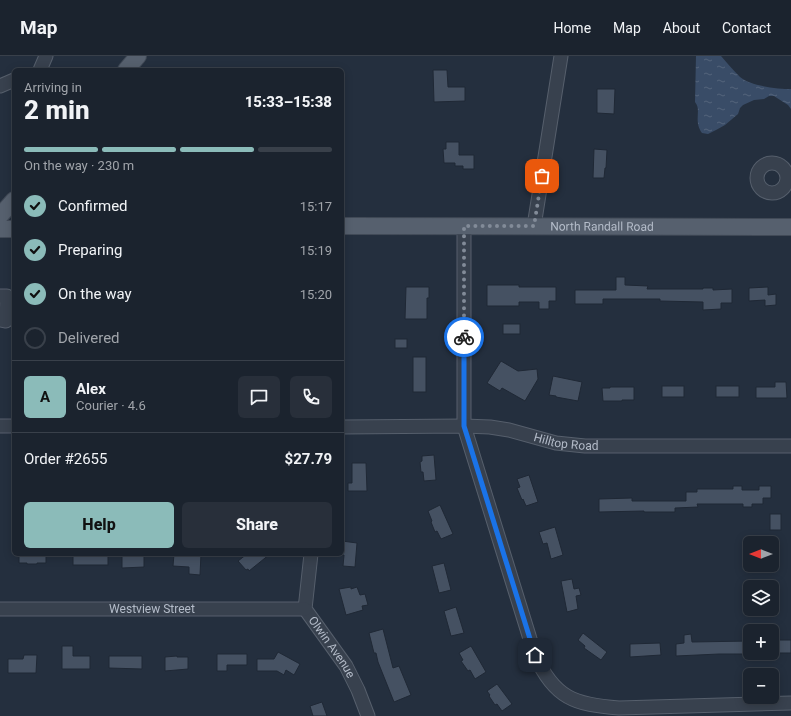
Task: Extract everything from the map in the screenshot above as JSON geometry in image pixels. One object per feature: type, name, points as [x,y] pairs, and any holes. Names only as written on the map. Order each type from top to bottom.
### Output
[{"type":"main road","points":[[128,68],[138,56]]},
{"type":"main road","points":[[0,216],[12,202]]},
{"type":"main road","name":"North Randall Road","points":[[344,226],[791,227]]},
{"type":"main road","points":[[0,229],[12,229]]},
{"type":"street","points":[[41,68],[46,56]]},
{"type":"street","points":[[534,226],[561,56]]},
{"type":"street","points":[[0,86],[12,81]]},
{"type":"street","points":[[774,194],[791,194]]},
{"type":"street","points":[[464,226],[464,426],[535,655],[540,668],[546,677],[558,690],[570,698],[591,705],[612,708],[791,704]]},
{"type":"street","points":[[0,296],[7,296],[6,321],[0,320]]},
{"type":"street","points":[[0,426],[12,426]]},
{"type":"street","name":"Hilltop Road","points":[[344,427],[464,426],[501,429],[556,443],[585,446],[791,446]]},
{"type":"street","name":"Olwin Avenue","points":[[311,556],[305,610],[346,666],[358,690],[368,716]]},
{"type":"street","name":"Westview Street","points":[[0,609],[305,610]]},
{"type":"water","points":[[696,56],[721,56],[740,77],[750,83],[791,89],[791,109],[788,105],[774,96],[754,100],[743,105],[738,114],[725,125],[708,134],[702,133],[699,129],[698,109],[695,102]]},
{"type":"building","points":[[433,70],[447,70],[448,87],[465,87],[465,101],[434,102]]},
{"type":"building","points":[[597,89],[615,89],[614,114],[597,113]]},
{"type":"building","points":[[446,142],[459,142],[459,155],[474,155],[474,169],[463,169],[463,166],[455,166],[455,163],[444,163],[443,149],[446,149]]},
{"type":"building","points":[[594,149],[607,150],[604,178],[593,178]]},
{"type":"building","points":[[616,277],[625,277],[625,285],[648,286],[647,289],[732,289],[732,303],[721,303],[721,309],[703,310],[703,302],[660,301],[660,299],[603,299],[603,304],[575,304],[575,290],[616,290]]},
{"type":"building","points":[[487,285],[556,287],[556,301],[549,301],[549,309],[539,309],[539,302],[519,302],[519,306],[487,306]]},
{"type":"building","points":[[406,287],[429,287],[429,298],[427,298],[427,319],[405,319]]},
{"type":"building","points":[[768,287],[768,295],[776,294],[776,305],[765,306],[765,300],[749,301],[749,288]]},
{"type":"building","points":[[503,324],[520,324],[520,334],[503,334]]},
{"type":"building","points":[[395,339],[407,339],[407,348],[395,348]]},
{"type":"building","points":[[413,357],[426,357],[426,392],[413,392]]},
{"type":"building","points":[[501,361],[518,371],[537,369],[538,379],[525,401],[502,388],[500,391],[487,383]]},
{"type":"building","points":[[553,376],[582,382],[578,401],[549,395]]},
{"type":"building","points":[[775,382],[786,382],[787,398],[756,398],[756,387],[775,387]]},
{"type":"building","points":[[662,386],[684,386],[684,397],[662,397]]},
{"type":"building","points":[[716,386],[739,386],[739,397],[716,397]]},
{"type":"building","points":[[634,387],[634,400],[603,401],[602,388]]},
{"type":"building","points":[[434,455],[436,480],[424,481],[420,462],[422,461],[422,456]]},
{"type":"building","points":[[352,463],[366,463],[367,491],[348,491],[348,483],[352,483]]},
{"type":"building","points":[[529,475],[538,502],[526,506],[517,488],[520,487],[517,479]]},
{"type":"building","points":[[733,486],[742,486],[742,490],[759,490],[759,486],[771,486],[771,498],[763,498],[763,504],[752,504],[752,507],[743,507],[743,504],[697,504],[698,507],[675,508],[675,512],[599,512],[599,499],[632,498],[632,501],[686,501],[686,492],[697,492],[697,489],[733,489]]},
{"type":"building","points":[[440,505],[453,534],[441,539],[437,531],[435,532],[428,511]]},
{"type":"building","points":[[770,514],[781,514],[781,530],[770,530]]},
{"type":"building","points":[[555,527],[563,555],[551,559],[547,543],[543,544],[539,532]]},
{"type":"building","points":[[344,541],[357,543],[355,567],[343,566]]},
{"type":"building","points":[[19,556],[46,556],[46,563],[19,563]]},
{"type":"building","points":[[73,556],[108,556],[108,565],[73,565]]},
{"type":"building","points":[[122,556],[144,556],[144,567],[122,568]]},
{"type":"building","points":[[174,556],[201,556],[200,575],[189,574],[189,567],[173,566]]},
{"type":"building","points":[[244,556],[268,556],[249,571],[248,569],[246,570],[238,561]]},
{"type":"building","points":[[444,563],[451,590],[439,593],[432,566]]},
{"type":"building","points":[[572,579],[574,589],[579,588],[581,595],[576,596],[578,609],[567,612],[561,581]]},
{"type":"building","points":[[351,587],[351,589],[357,587],[360,595],[365,594],[368,605],[362,606],[363,610],[346,615],[339,589]]},
{"type":"building","points":[[456,607],[464,633],[451,636],[444,611]]},
{"type":"building","points":[[383,629],[393,668],[399,666],[411,695],[394,702],[378,662],[376,653],[374,653],[369,633]]},
{"type":"building","points":[[583,633],[607,652],[601,660],[584,648],[585,646],[578,640]]},
{"type":"building","points":[[691,634],[692,642],[743,641],[743,654],[676,656],[676,644],[684,643],[684,635]]},
{"type":"building","points":[[779,640],[791,640],[791,653],[779,653]]},
{"type":"building","points":[[660,643],[661,655],[630,657],[630,644]]},
{"type":"building","points":[[62,646],[73,646],[73,656],[90,656],[90,669],[62,669]]},
{"type":"building","points":[[471,646],[486,672],[475,679],[470,670],[468,671],[461,661],[463,660],[459,653]]},
{"type":"building","points":[[278,652],[300,664],[294,675],[286,670],[284,675],[277,671],[257,671],[257,659],[274,659]]},
{"type":"building","points":[[217,654],[247,654],[247,665],[227,665],[227,671],[217,671]]},
{"type":"building","points":[[24,655],[37,655],[36,673],[8,673],[8,659],[23,659]]},
{"type":"building","points":[[109,656],[142,656],[142,669],[109,668]]},
{"type":"building","points":[[165,657],[188,657],[188,669],[165,671]]},
{"type":"building","points":[[497,684],[512,704],[502,711],[497,704],[495,705],[487,691]]},
{"type":"building","points":[[322,702],[327,716],[313,716],[310,706]]},
{"type":"way so far","points":[[464,337],[464,226],[534,226],[542,176]]},
{"type":"route","points":[[464,337],[464,426],[535,655]]}]
